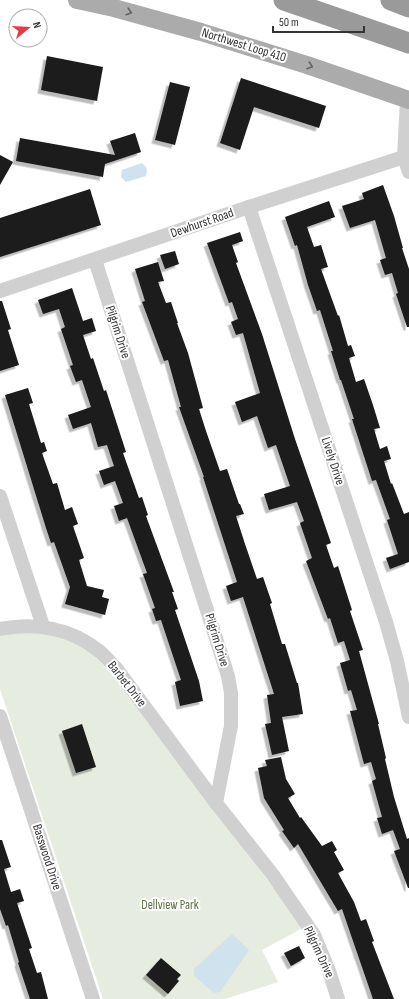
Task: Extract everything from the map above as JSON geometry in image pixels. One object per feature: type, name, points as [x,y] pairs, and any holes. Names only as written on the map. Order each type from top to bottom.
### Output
[{"type":"highway","points":[[284,0],[409,43]]},
{"type":"highway","points":[[391,0],[409,7]]},
{"type":"main road","name":"Northwest Loop 410","points":[[77,0],[114,8],[194,30],[307,65],[408,100]]},
{"type":"street","points":[[408,100],[404,157],[409,172]]},
{"type":"street","name":"Dewhurst Road","points":[[0,291],[249,207],[404,157]]},
{"type":"street","name":"Lively Drive","points":[[249,207],[386,622],[397,661],[409,717]]},
{"type":"street","name":"Pilgrim Drive","points":[[95,260],[228,676],[231,693],[231,726],[216,803],[273,875],[314,935],[329,971],[338,999]]},
{"type":"street","points":[[0,496],[43,626]]},
{"type":"street","name":"Barbet Drive","points":[[0,629],[24,625],[54,628],[77,638],[98,650],[116,668],[216,803]]},
{"type":"street","name":"Basswood Drive","points":[[0,716],[93,999]]},
{"type":"green space","name":"Dellview Park","points":[[25,631],[50,634],[65,638],[78,644],[101,663],[111,674],[282,899],[301,929],[262,950],[278,982],[225,999],[103,999],[0,689],[0,636]]},
{"type":"water","points":[[142,163],[147,170],[146,176],[126,182],[121,177],[122,170]]},
{"type":"water","points":[[232,934],[249,950],[220,992],[214,993],[194,976],[194,969]]},
{"type":"building","points":[[47,56],[103,67],[97,101],[41,90]]},
{"type":"building","points":[[241,78],[326,106],[319,128],[254,107],[240,150],[220,143]]},
{"type":"building","points":[[170,82],[190,87],[175,145],[155,140]]},
{"type":"building","points":[[135,133],[141,152],[105,164],[103,177],[16,161],[20,138],[115,155],[110,141]]},
{"type":"building","points":[[0,155],[13,162],[0,185]]},
{"type":"building","points":[[383,185],[394,216],[409,269],[409,327],[407,327],[396,294],[398,293],[392,273],[385,275],[380,260],[386,258],[375,220],[350,228],[342,206],[364,199],[362,193]]},
{"type":"building","points":[[90,189],[101,225],[0,257],[0,218]]},
{"type":"building","points":[[329,201],[335,217],[307,227],[314,247],[321,245],[328,267],[321,269],[338,316],[339,315],[348,346],[351,345],[355,356],[349,358],[356,382],[364,379],[373,405],[380,428],[374,429],[380,449],[387,446],[391,459],[384,461],[391,484],[392,483],[404,514],[409,512],[409,562],[390,569],[386,558],[398,554],[387,520],[390,519],[376,480],[372,481],[352,419],[354,419],[331,351],[333,351],[320,310],[317,311],[297,245],[295,246],[285,217]]},
{"type":"building","points":[[240,232],[243,241],[232,245],[238,262],[236,263],[262,334],[295,439],[331,543],[326,545],[334,568],[338,566],[352,610],[350,611],[363,650],[359,651],[379,724],[394,797],[407,839],[409,838],[409,888],[394,851],[400,849],[393,830],[382,834],[377,818],[382,817],[372,781],[376,779],[371,762],[364,764],[350,711],[357,710],[351,690],[348,691],[340,663],[350,660],[344,641],[338,643],[330,618],[328,619],[306,561],[312,558],[300,523],[304,521],[297,502],[269,510],[264,494],[290,486],[276,445],[268,448],[257,416],[242,422],[235,402],[260,393],[243,333],[236,335],[231,322],[238,319],[232,302],[229,303],[207,243]]},
{"type":"building","points":[[175,251],[179,264],[165,269],[160,255]]},
{"type":"building","points":[[158,262],[164,281],[158,282],[166,303],[171,302],[188,353],[203,408],[199,409],[206,431],[220,471],[227,469],[244,514],[236,516],[257,579],[263,577],[272,603],[270,604],[282,644],[285,644],[298,683],[303,714],[282,717],[289,751],[272,755],[265,724],[271,723],[267,695],[274,694],[243,597],[231,601],[226,586],[237,582],[204,477],[179,407],[181,407],[168,360],[164,361],[142,302],[145,301],[135,269]]},
{"type":"building","points":[[72,288],[83,321],[92,318],[96,331],[83,335],[91,359],[93,358],[104,391],[106,390],[126,452],[123,453],[139,498],[142,497],[148,515],[146,516],[174,592],[172,592],[178,609],[175,610],[199,681],[203,701],[180,706],[175,682],[181,680],[161,620],[156,621],[152,609],[155,608],[143,574],[147,573],[127,518],[119,521],[114,506],[123,503],[115,481],[104,485],[99,471],[114,466],[107,445],[98,447],[91,423],[73,429],[68,415],[91,407],[82,380],[76,382],[70,366],[73,365],[61,329],[65,327],[59,309],[43,314],[38,300]]},
{"type":"building","points":[[0,301],[2,301],[11,329],[8,330],[19,365],[0,371]]},
{"type":"building","points":[[28,388],[33,403],[29,404],[41,443],[44,442],[47,451],[42,453],[53,484],[57,483],[65,510],[72,507],[78,524],[73,526],[84,558],[79,560],[87,586],[104,590],[102,597],[109,599],[105,615],[65,604],[70,587],[54,542],[51,543],[5,395]]},
{"type":"building","points":[[82,724],[96,767],[76,773],[62,731]]},
{"type":"building","points":[[281,757],[286,779],[295,794],[288,798],[300,818],[301,817],[322,846],[332,841],[337,850],[334,852],[344,870],[338,873],[354,902],[361,921],[366,919],[374,941],[372,942],[394,999],[373,999],[342,909],[338,911],[298,844],[294,848],[282,831],[284,830],[264,798],[258,768],[267,766],[265,760]]},
{"type":"building","points":[[0,840],[2,840],[11,867],[4,869],[11,892],[20,889],[24,901],[17,903],[32,948],[29,949],[37,973],[41,972],[48,999],[30,999],[18,963],[19,962],[8,925],[6,926],[0,909]]},
{"type":"building","points":[[299,946],[305,958],[291,966],[284,953]]},
{"type":"building","points":[[161,958],[181,975],[177,979],[179,981],[168,994],[146,975]]}]
